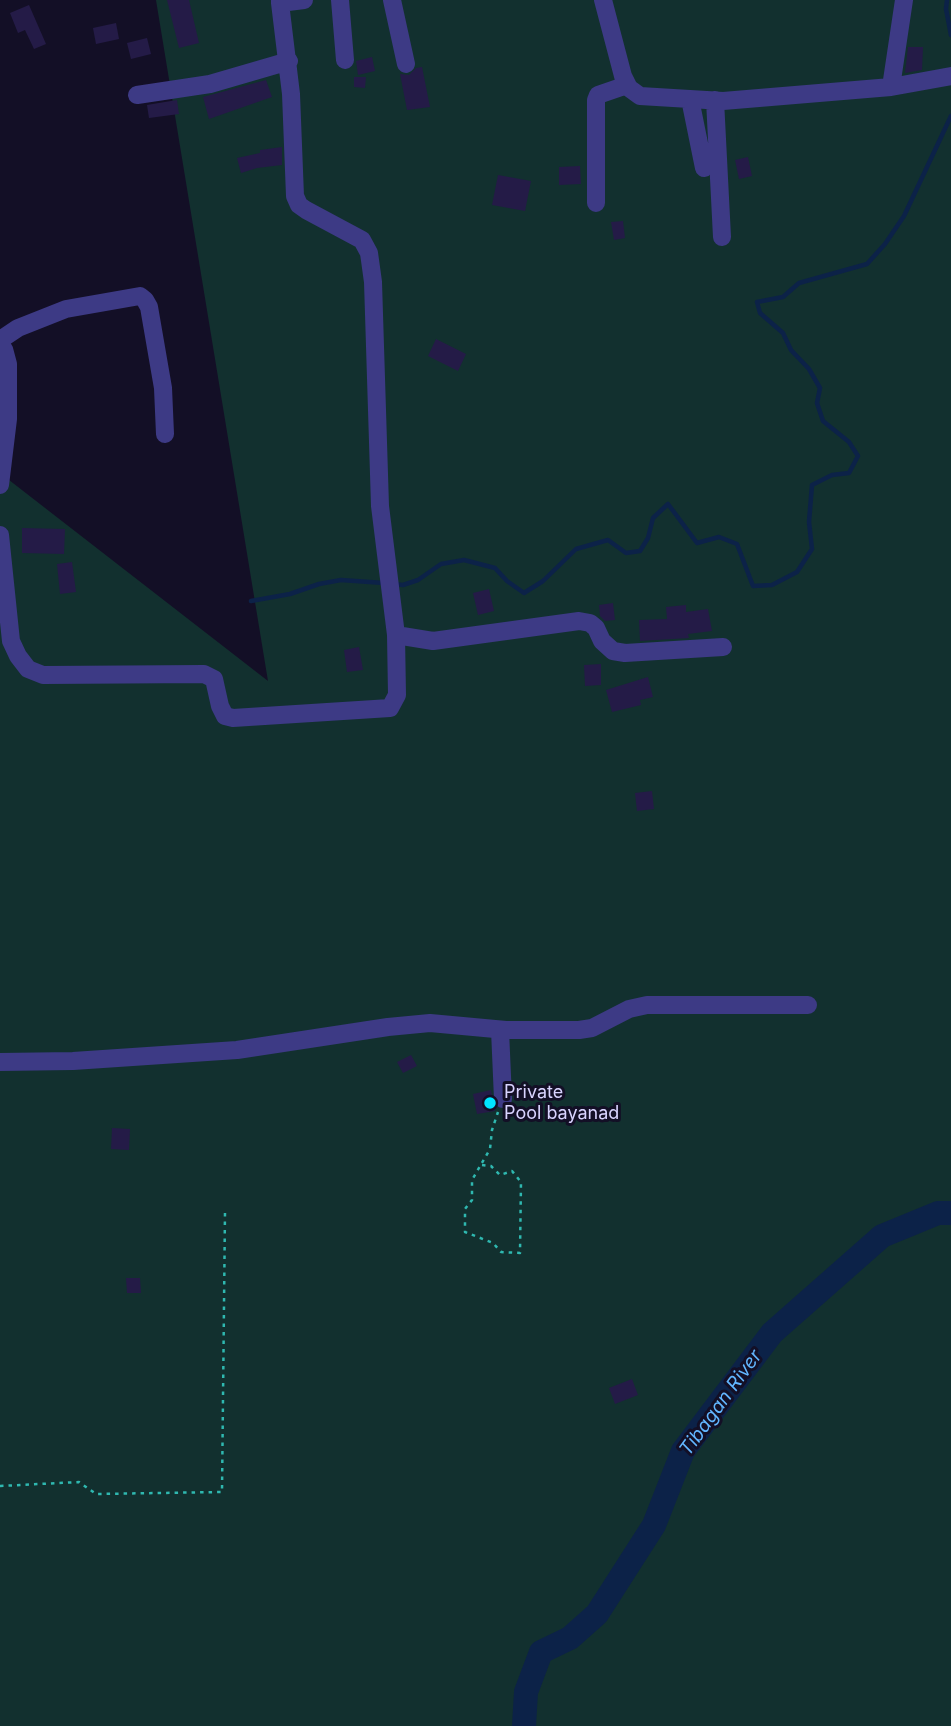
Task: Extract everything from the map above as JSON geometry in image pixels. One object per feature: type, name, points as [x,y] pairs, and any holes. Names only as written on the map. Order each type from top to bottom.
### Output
[{"type":"street","points":[[0,534],[11,641],[28,669],[43,675],[204,674],[214,679],[220,706],[225,716],[233,718],[390,708],[397,695],[396,635],[380,506],[373,282],[369,253],[362,240],[299,205],[295,195],[289,61],[280,1],[304,0]]},
{"type":"street","points":[[340,0],[345,60]]},
{"type":"street","points":[[392,0],[406,64]]},
{"type":"street","points":[[603,0],[623,76],[627,85],[640,96],[715,100],[891,87],[951,76]]},
{"type":"street","points":[[891,87],[904,0]]},
{"type":"street","points":[[137,95],[210,84],[289,61]]},
{"type":"street","points":[[596,203],[596,100],[598,95],[627,85]]},
{"type":"street","points":[[690,99],[704,169]]},
{"type":"street","points":[[715,100],[722,237]]},
{"type":"street","points":[[0,340],[19,328],[66,309],[140,296],[149,307],[163,388],[165,434]]},
{"type":"street","points":[[0,347],[4,349],[8,364],[8,419],[0,485]]},
{"type":"street","points":[[396,635],[433,641],[579,621],[590,623],[596,628],[602,641],[613,651],[625,653],[723,647]]},
{"type":"street","points":[[0,1062],[72,1061],[237,1050],[430,1023],[500,1030],[579,1030],[592,1028],[629,1009],[647,1005],[808,1005]]},
{"type":"street","points":[[500,1030],[503,1099]]},
{"type":"path","points":[[482,1165],[491,1166],[500,1175],[512,1171],[521,1182],[520,1253],[501,1252],[493,1243],[465,1232],[465,1209],[472,1200],[472,1180],[490,1149],[492,1130],[503,1099]]},
{"type":"path","points":[[0,1486],[79,1482],[96,1494],[222,1492],[225,1212]]},
{"type":"green space","points":[[156,0],[951,0],[951,1726],[0,1726],[0,473],[268,681]]},
{"type":"building","points":[[167,0],[189,0],[199,43],[179,48]]},
{"type":"building","points":[[29,5],[46,44],[34,49],[25,30],[18,33],[10,13]]},
{"type":"building","points":[[116,23],[119,39],[96,44],[93,28]]},
{"type":"building","points":[[147,38],[151,54],[131,59],[127,43]]},
{"type":"building","points":[[908,47],[923,47],[922,70],[905,73]]},
{"type":"building","points":[[372,57],[375,71],[358,75],[356,61]]},
{"type":"building","points":[[422,67],[430,107],[407,110],[400,74],[409,75],[416,68]]},
{"type":"building","points":[[354,77],[366,77],[365,88],[354,87]]},
{"type":"building","points":[[266,80],[272,97],[209,119],[203,97]]},
{"type":"building","points":[[177,100],[179,114],[149,118],[147,105]]},
{"type":"building","points":[[282,147],[282,165],[241,173],[237,158],[260,153],[260,150]]},
{"type":"building","points":[[748,157],[752,176],[739,179],[735,160]]},
{"type":"building","points":[[580,166],[581,184],[559,185],[559,167]]},
{"type":"building","points":[[498,175],[531,181],[525,211],[492,205]]},
{"type":"building","points":[[623,221],[625,238],[614,240],[611,222]]},
{"type":"building","points":[[436,339],[466,354],[458,371],[428,356]]},
{"type":"building","points":[[22,528],[65,529],[64,554],[22,553]]},
{"type":"building","points":[[72,562],[76,592],[60,594],[57,564]]},
{"type":"building","points":[[489,589],[494,611],[478,615],[473,593]]},
{"type":"building","points":[[613,603],[615,620],[605,621],[600,616],[599,605]]},
{"type":"building","points":[[686,605],[686,612],[708,609],[712,631],[688,634],[689,638],[640,641],[639,620],[667,619],[666,607]]},
{"type":"building","points":[[359,647],[363,670],[347,672],[344,650]]},
{"type":"building","points":[[601,664],[601,685],[585,686],[584,665]]},
{"type":"building","points":[[648,677],[653,697],[640,700],[641,705],[612,712],[606,690]]},
{"type":"building","points":[[652,791],[654,809],[637,811],[635,793]]},
{"type":"building","points":[[411,1055],[417,1066],[403,1073],[397,1062]]},
{"type":"building","points":[[491,1090],[495,1111],[477,1114],[473,1094]]},
{"type":"building","points":[[590,1106],[591,1122],[580,1122],[579,1107]]},
{"type":"building","points":[[112,1128],[130,1129],[129,1150],[111,1149]]},
{"type":"building","points":[[126,1278],[140,1278],[141,1293],[127,1293]]},
{"type":"building","points":[[632,1379],[638,1395],[615,1404],[609,1388]]},
{"type":"waterway","points":[[947,0],[951,35]]},
{"type":"waterway","points":[[393,584],[403,585],[418,580],[441,564],[464,560],[495,568],[524,593],[543,581],[576,549],[608,540],[626,553],[640,551],[648,538],[653,518],[668,504],[697,543],[719,537],[737,544],[753,586],[772,585],[797,572],[812,549],[809,522],[812,485],[832,475],[849,473],[858,456],[849,442],[823,421],[817,403],[820,388],[809,369],[791,350],[783,333],[760,313],[757,302],[783,297],[799,283],[867,264],[904,216],[951,116]]},
{"type":"waterway","points":[[251,601],[341,580],[384,583]]},
{"type":"waterway","name":"Tibagan River","points":[[524,1726],[526,1692],[541,1652],[570,1638],[597,1614],[654,1525],[683,1451],[772,1333],[882,1236],[938,1213],[951,1213]]},
{"type":"place","name":"Private Pool bayanad","points":[[490,1103]]}]
